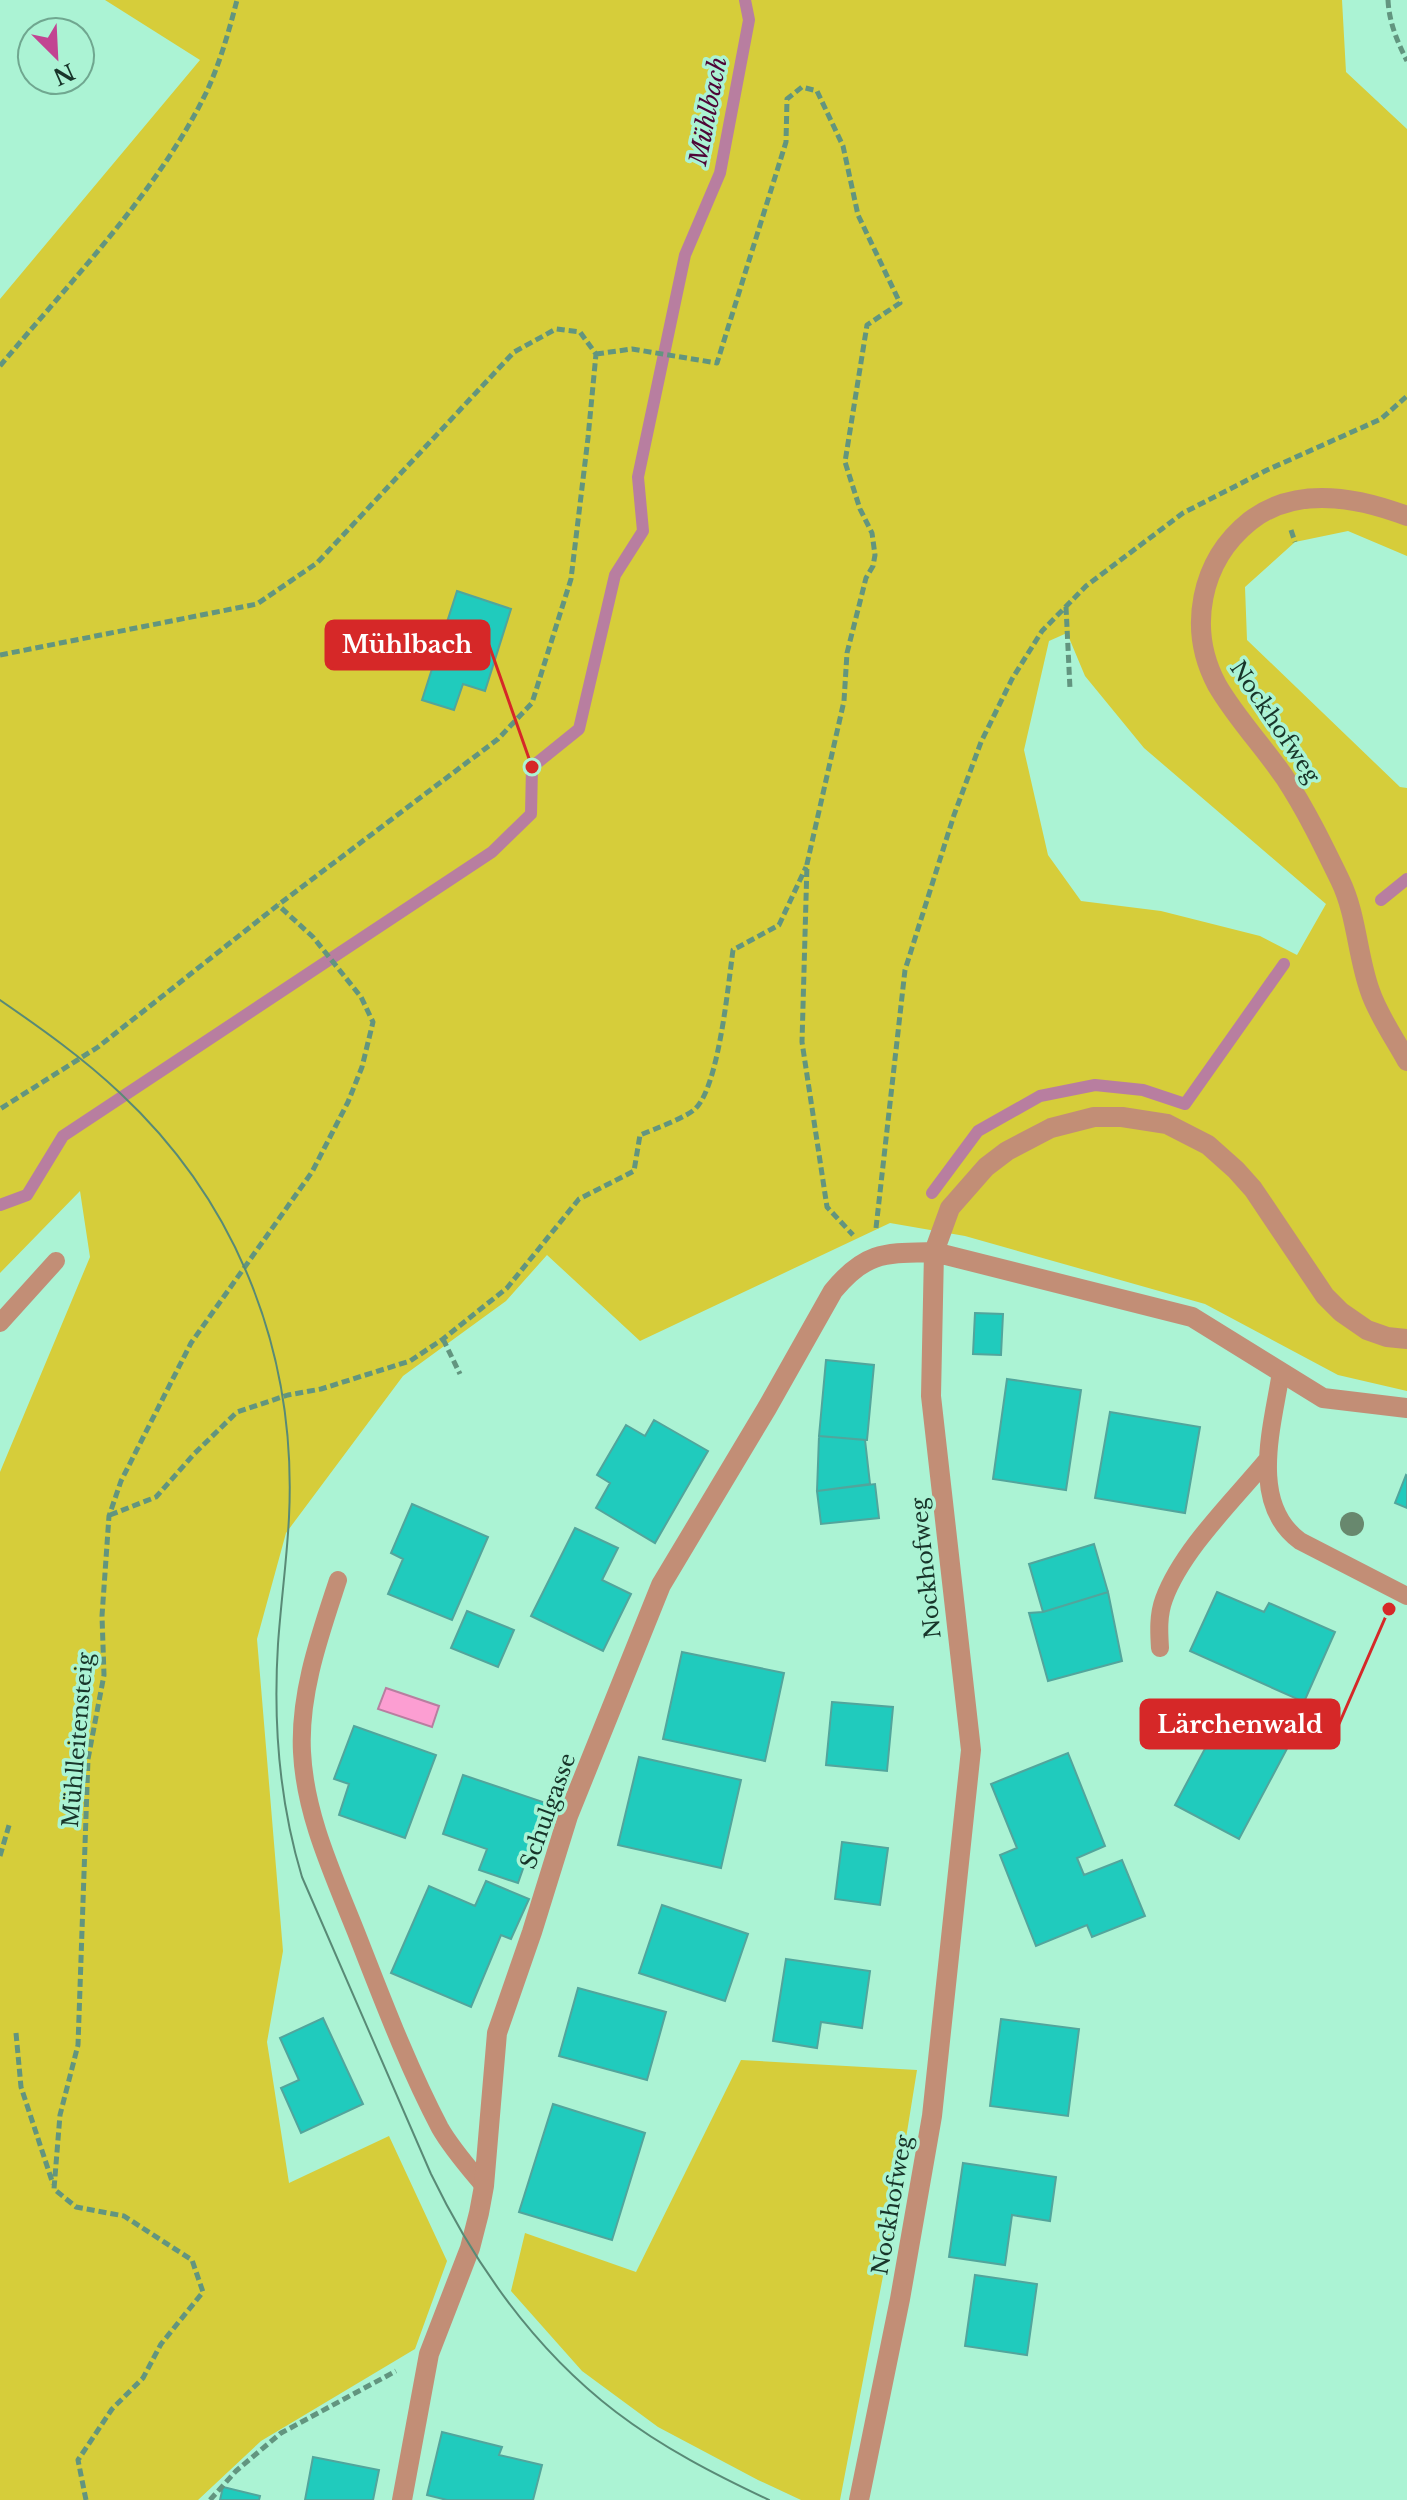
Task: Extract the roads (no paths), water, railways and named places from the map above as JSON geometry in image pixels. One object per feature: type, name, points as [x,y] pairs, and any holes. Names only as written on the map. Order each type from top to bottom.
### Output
[{"type":"street","name":"Nockhofweg","points":[[1407,516],[1334,497],[1314,497],[1272,508],[1239,531],[1215,563],[1206,582],[1200,623],[1206,662],[1218,687],[1308,814],[1342,884],[1354,917],[1370,992],[1407,1061]]},
{"type":"street","name":"Nockhofweg","points":[[859,2500],[900,2299],[932,2116],[971,1750],[931,1396],[934,1252],[950,1208],[968,1184],[1007,1151],[1031,1137],[1072,1121],[1094,1117],[1146,1119],[1187,1133],[1208,1145],[1236,1170],[1253,1189],[1325,1296],[1353,1322],[1387,1337],[1407,1339]]},
{"type":"street","name":"Schulgasse","points":[[402,2500],[429,2354],[470,2248],[484,2186],[497,2033],[568,1816],[661,1585],[833,1291],[845,1276],[873,1257],[891,1252],[934,1252],[1192,1317],[1323,1398],[1407,1408]]},
{"type":"lane","points":[[0,1323],[56,1261]]},
{"type":"lane","points":[[1281,1372],[1267,1460],[1270,1494],[1280,1521],[1300,1541],[1407,1596]]},
{"type":"lane","points":[[1160,1648],[1158,1626],[1164,1600],[1181,1563],[1267,1460]]},
{"type":"lane","points":[[338,1580],[315,1651],[304,1712],[302,1750],[306,1788],[321,1843],[388,2014],[441,2130],[484,2186]]},
{"type":"waterway","name":"Mühlbach","points":[[0,1205],[27,1195],[63,1136],[492,852],[531,814],[532,767],[579,729],[615,575],[643,531],[638,477],[685,255],[720,173],[749,20],[745,0]]},
{"type":"waterway","points":[[1381,900],[1407,879]]},
{"type":"waterway","points":[[932,1193],[978,1131],[1040,1096],[1095,1085],[1143,1090],[1185,1104],[1284,964]]},
{"type":"tram line","points":[[0,1000],[92,1068],[162,1136],[198,1183],[228,1233],[252,1286],[270,1341],[283,1398],[289,1457],[289,1517],[276,1703],[288,1820],[302,1877],[448,2208],[510,2304],[533,2333],[587,2388],[671,2449],[769,2500]]},
{"type":"place","name":"Mühlbach","points":[[532,767]]},
{"type":"place","name":"Lärchenwald","points":[[1389,1609]]}]
